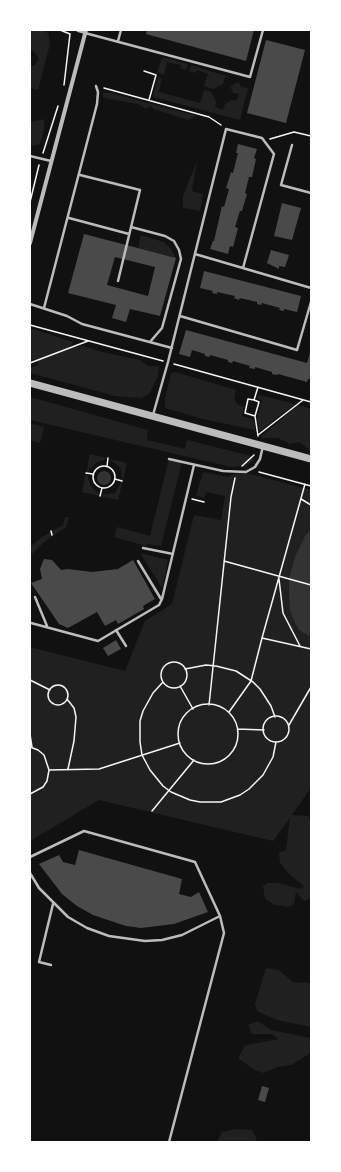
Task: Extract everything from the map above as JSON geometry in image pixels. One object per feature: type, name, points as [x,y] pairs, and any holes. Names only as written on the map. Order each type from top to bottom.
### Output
[{"type":"street","points":[[30,243],[85,31],[78,30]]},
{"type":"street","points":[[30,382],[311,459]]},
{"type":"lane","points":[[118,41],[121,30]]},
{"type":"lane","points":[[85,31],[250,77],[263,30]]},
{"type":"lane","points":[[44,308],[69,218],[97,104],[98,92],[96,86]]},
{"type":"lane","points":[[153,416],[172,348],[226,129],[262,138],[274,154],[243,268]]},
{"type":"lane","points":[[292,145],[281,185],[311,193]]},
{"type":"lane","points":[[30,156],[51,161]]},
{"type":"lane","points":[[80,175],[140,190],[118,281]]},
{"type":"lane","points":[[69,218],[129,234]]},
{"type":"lane","points":[[131,227],[165,236],[174,241],[179,250],[181,259],[162,328],[150,342]]},
{"type":"lane","points":[[195,254],[311,288]]},
{"type":"lane","points":[[180,316],[297,350],[311,302]]},
{"type":"lane","points":[[30,304],[67,316],[82,324],[172,348]]},
{"type":"lane","points":[[169,459],[236,472],[250,470],[255,467],[260,459],[260,445]]},
{"type":"lane","points":[[31,622],[98,641],[159,605],[162,599],[194,465]]},
{"type":"lane","points":[[143,548],[173,554]]},
{"type":"lane","points":[[138,561],[162,599]]},
{"type":"lane","points":[[35,597],[47,627]]},
{"type":"lane","points":[[116,630],[126,646]]},
{"type":"lane","points":[[30,857],[84,831],[195,862],[220,916],[224,933],[169,1142]]},
{"type":"lane","points":[[30,873],[39,888],[53,904],[68,917],[87,928],[109,936],[145,941],[162,940],[182,935],[220,916]]},
{"type":"lane","points":[[51,965],[39,962],[53,904]]},
{"type":"path","points":[[60,30],[70,34],[63,92]]},
{"type":"path","points":[[144,71],[156,75],[149,100]]},
{"type":"path","points":[[96,86],[209,117],[226,129]]},
{"type":"path","points":[[30,201],[41,158],[60,100]]},
{"type":"path","points":[[264,141],[294,132],[311,136]]},
{"type":"path","points":[[30,363],[89,341]]},
{"type":"path","points":[[254,400],[258,387]]},
{"type":"path","points":[[209,705],[231,496],[236,472],[254,456],[260,445],[255,416],[259,402],[248,399],[245,413],[255,416]]},
{"type":"path","points":[[258,435],[303,400]]},
{"type":"path","points":[[107,466],[108,458]]},
{"type":"path","points":[[107,466],[114,471],[115,479],[110,486],[102,488],[95,483],[93,474],[98,468],[107,466]]},
{"type":"path","points":[[250,470],[311,486]]},
{"type":"path","points":[[86,473],[93,474]]},
{"type":"path","points":[[115,479],[122,481]]},
{"type":"path","points":[[229,712],[252,681],[262,638],[305,484]]},
{"type":"path","points":[[100,496],[102,488]]},
{"type":"path","points":[[187,498],[204,502]]},
{"type":"path","points":[[300,499],[311,505]]},
{"type":"path","points":[[51,531],[52,535]]},
{"type":"path","points":[[224,560],[311,585]]},
{"type":"path","points":[[279,576],[283,613],[300,646]]},
{"type":"path","points":[[262,638],[311,649]]},
{"type":"path","points":[[176,662],[185,669],[186,678],[180,686],[169,687],[163,682],[161,674],[168,664],[176,662]]},
{"type":"path","points":[[185,669],[195,666],[213,665],[236,671],[252,681],[266,697],[275,716]]},
{"type":"path","points":[[30,680],[50,690]]},
{"type":"path","points":[[163,682],[147,702],[140,721],[140,742],[142,755],[153,775],[169,791],[180,797],[200,802],[221,802],[240,795],[253,786],[263,775],[273,757],[276,742]]},
{"type":"path","points":[[58,685],[64,687],[68,692],[67,699],[60,705],[54,704],[49,696],[50,690],[58,685]]},
{"type":"path","points":[[180,686],[193,709]]},
{"type":"path","points":[[288,726],[282,718],[275,716],[267,720],[264,730],[268,739],[276,742],[287,736],[288,726],[311,687]]},
{"type":"path","points":[[67,699],[74,708],[76,718],[74,741],[68,769]]},
{"type":"path","points":[[209,705],[221,707],[229,712],[238,729],[238,738],[230,755],[223,760],[204,764],[188,756],[180,743],[179,730],[181,721],[193,709],[209,705]]},
{"type":"path","points":[[238,729],[264,730]]},
{"type":"path","points":[[30,734],[31,747],[44,755],[49,770],[47,781],[43,787],[30,794]]},
{"type":"path","points":[[49,770],[99,769],[180,743]]},
{"type":"path","points":[[152,811],[194,760]]},
{"type":"shaded area","points":[[30,30],[45,30],[49,35],[50,44],[38,90],[30,88],[30,66],[34,66],[39,59],[30,49]]},
{"type":"shaded area","points":[[162,57],[188,64],[186,70],[180,68],[181,65],[167,62],[164,75],[157,73]]},
{"type":"shaded area","points":[[191,65],[229,78],[225,77],[223,84],[214,89],[204,86],[208,74],[197,70],[195,73],[189,71]]},
{"type":"shaded area","points":[[158,77],[162,78],[159,92],[200,103],[204,90],[211,92],[216,102],[215,107],[223,110],[225,104],[232,100],[237,101],[239,94],[233,93],[230,86],[239,82],[241,87],[248,88],[240,120],[153,97]]},
{"type":"shaded area","points":[[103,93],[111,93],[197,116],[188,120],[154,109],[151,106],[146,109],[138,104],[109,99],[103,97]]},
{"type":"shaded area","points":[[44,119],[44,130],[40,144],[32,146],[30,144],[30,122]]},
{"type":"shaded area","points":[[197,161],[192,191],[203,194],[200,211],[183,208],[183,196]]},
{"type":"shaded area","points":[[141,235],[164,242],[171,249],[176,258],[138,248]]},
{"type":"shaded area","points":[[33,329],[73,342],[69,349],[83,346],[102,352],[140,360],[148,366],[159,366],[158,376],[149,394],[141,398],[115,396],[30,373],[30,368],[39,364],[36,360],[30,359],[30,331]]},
{"type":"shaded area","points":[[175,372],[236,390],[234,398],[237,404],[244,407],[242,416],[252,419],[255,423],[255,430],[203,419],[165,408],[165,398],[171,373]]},
{"type":"shaded area","points":[[259,395],[295,404],[259,432],[257,419],[262,400],[257,399]]},
{"type":"shaded area","points":[[30,397],[148,430],[147,440],[185,449],[187,440],[251,456],[254,459],[246,466],[231,467],[30,420]]},
{"type":"shaded area","points":[[298,405],[311,409],[311,451],[299,442],[290,444],[278,438],[259,438]]},
{"type":"shaded area","points":[[30,423],[44,427],[40,443],[30,440]]},
{"type":"shaded area","points":[[90,454],[107,458],[96,463],[86,473]]},
{"type":"shaded area","points":[[109,459],[127,463],[118,500],[82,492],[86,473],[91,486],[100,495],[115,493],[122,481],[121,468]]},
{"type":"shaded area","points":[[169,459],[182,462],[161,546],[147,544],[146,546],[114,537],[117,527],[150,536]]},
{"type":"shaded area","points":[[101,471],[107,471],[111,475],[111,481],[107,485],[101,485],[97,481],[97,475]]},
{"type":"shaded area","points":[[203,472],[228,477],[236,473],[251,474],[311,490],[311,788],[292,815],[308,816],[311,820],[311,898],[304,901],[296,892],[294,904],[288,907],[275,905],[265,899],[263,886],[268,883],[279,883],[300,889],[304,886],[291,876],[280,863],[279,853],[286,850],[290,818],[273,841],[99,800],[30,841],[30,647],[125,671],[145,621],[172,604],[194,515],[221,520],[225,496],[206,492],[204,498],[196,495]]},
{"type":"shaded area","points":[[65,517],[69,517],[66,527],[43,543],[30,556],[30,547],[42,537],[63,525]]},
{"type":"shaded area","points":[[311,530],[311,637],[299,630],[290,610],[289,579],[295,557],[305,536]]},
{"type":"shaded area","points":[[140,553],[168,560],[162,588]]},
{"type":"shaded area","points":[[266,968],[279,970],[293,982],[311,983],[311,1027],[277,1020],[257,1011],[255,1004]]},
{"type":"shaded area","points":[[258,1021],[271,1030],[311,1038],[311,1053],[291,1065],[277,1067],[263,1073],[253,1069],[238,1058],[245,1045],[279,1039],[271,1034],[252,1034],[248,1025]]},
{"type":"shaded area","points":[[236,1129],[252,1130],[257,1140],[254,1142],[217,1142],[222,1132]]},
{"type":"building","points":[[147,30],[254,30],[246,61],[146,34]]},
{"type":"building","points":[[266,40],[305,50],[286,123],[247,113]]},
{"type":"building","points":[[238,144],[257,149],[254,158],[256,159],[252,177],[249,177],[245,193],[247,194],[235,227],[238,228],[233,247],[230,246],[228,254],[210,249],[214,241],[222,206],[224,207],[229,189],[226,188],[231,172],[233,173],[238,153],[236,153]]},
{"type":"building","points":[[282,203],[301,208],[292,240],[274,236]]},
{"type":"building","points":[[84,234],[176,258],[160,316],[130,309],[126,322],[112,318],[116,305],[68,293]],"holes":[[[115,257],[155,267],[148,296],[107,285]]]},
{"type":"building","points":[[271,250],[289,255],[285,267],[279,266],[279,269],[267,263]]},
{"type":"building","points":[[204,271],[301,296],[297,312],[284,309],[284,311],[279,310],[280,308],[262,303],[261,305],[257,304],[257,302],[240,298],[239,300],[234,298],[235,296],[217,292],[217,294],[212,293],[213,291],[200,288]]},
{"type":"building","points":[[186,330],[307,363],[311,350],[311,379],[308,379],[307,382],[278,374],[272,374],[272,372],[255,367],[255,369],[249,368],[250,366],[233,361],[232,363],[228,362],[228,360],[210,355],[210,357],[205,356],[205,354],[192,350],[190,357],[179,354]]},
{"type":"building","points":[[44,559],[52,560],[61,570],[68,569],[92,572],[118,569],[133,560],[155,599],[143,606],[144,609],[118,624],[116,620],[105,626],[97,612],[68,628],[59,624],[31,583],[42,579],[40,569]]},
{"type":"building","points":[[116,640],[121,649],[108,656],[103,648]]},
{"type":"building","points":[[79,850],[182,879],[179,894],[191,897],[199,892],[208,912],[174,924],[141,928],[126,926],[93,915],[77,906],[62,894],[39,864],[59,855],[63,862],[75,865]]},
{"type":"building","points":[[262,1086],[269,1088],[265,1102],[258,1100]]}]
